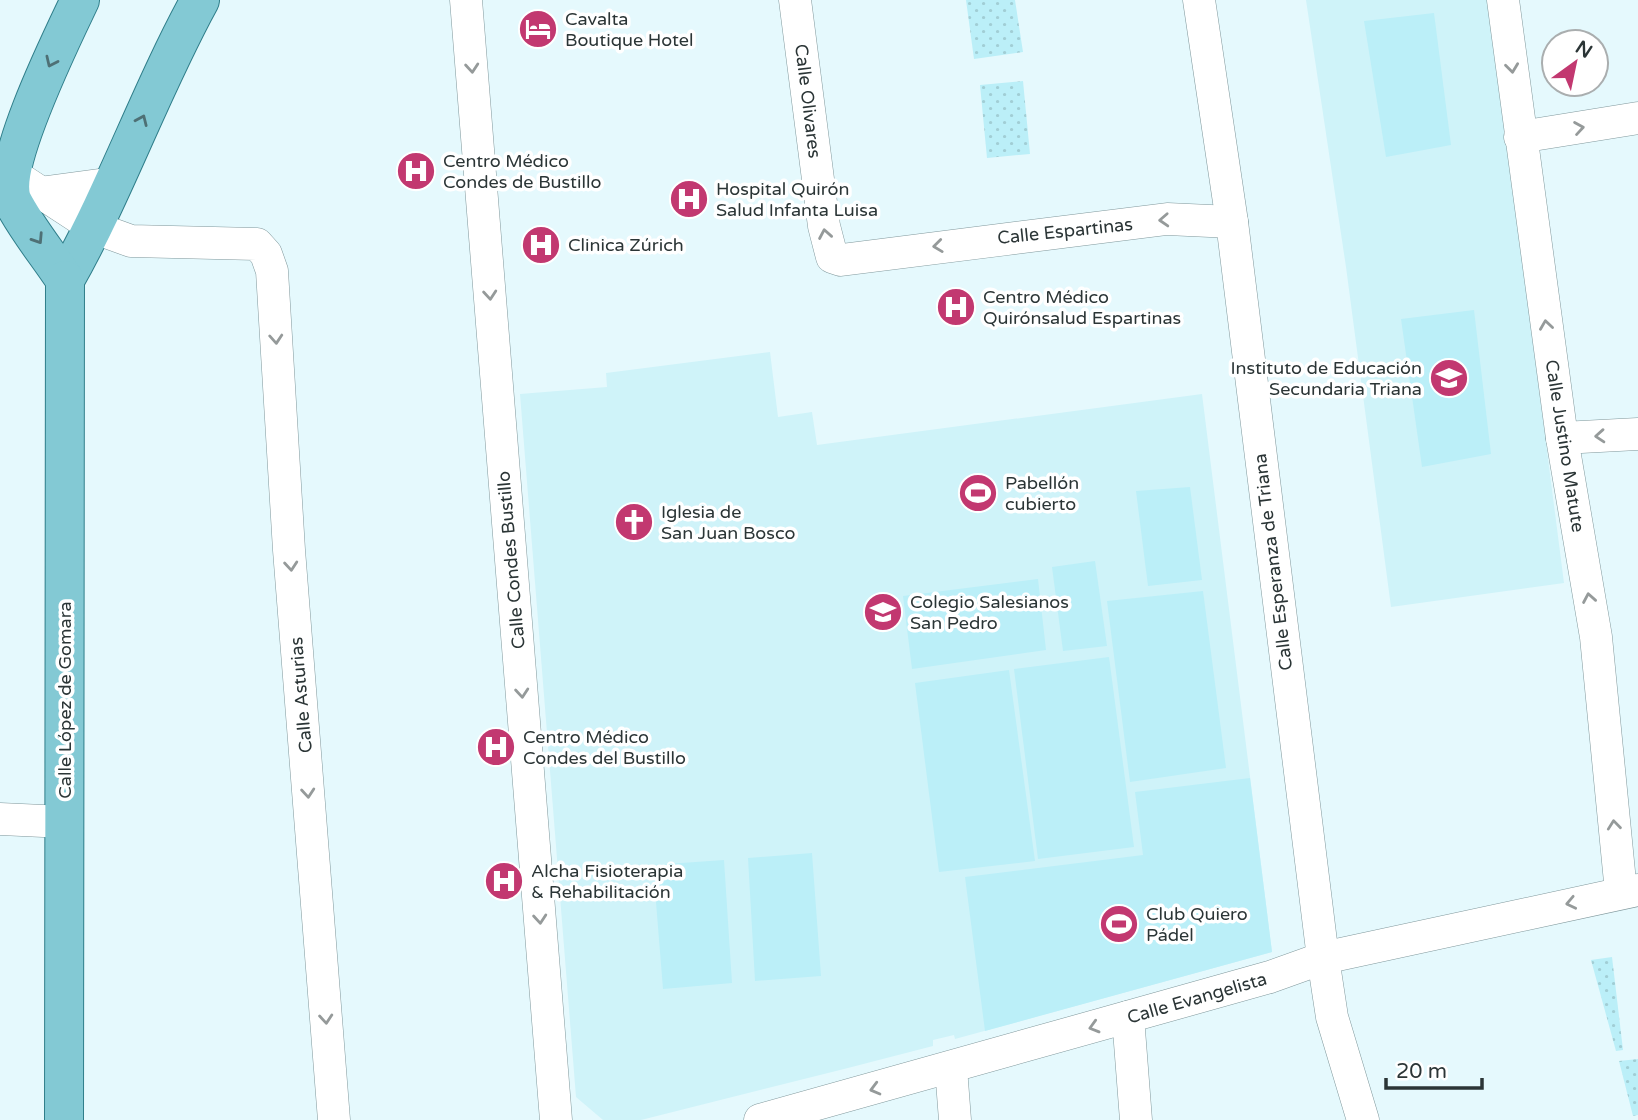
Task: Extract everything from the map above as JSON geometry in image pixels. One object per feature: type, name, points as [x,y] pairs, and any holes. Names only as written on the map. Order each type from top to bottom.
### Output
[{"type":"main road","points":[[65,280],[12,186],[28,113],[80,0]]},
{"type":"main road","points":[[65,280],[94,228],[174,46],[200,0]]},
{"type":"main road","name":"Calle López de Gomara","points":[[64,1120],[65,280]]},
{"type":"street","name":"Calle Condes Bustillo","points":[[466,0],[556,1120]]},
{"type":"street","name":"Calle Olivares","points":[[795,0],[828,250],[832,257],[841,260],[899,250]]},
{"type":"street","name":"Calle Esperanza de Triana","points":[[1199,0],[1232,222],[1323,958],[1332,1017],[1363,1120]]},
{"type":"street","name":"Calle Justino Matute","points":[[1503,0],[1562,438],[1596,637],[1630,891]]},
{"type":"street","points":[[1520,137],[1638,118]]},
{"type":"street","points":[[12,186],[114,183]]},
{"type":"street","points":[[12,186],[94,228]]},
{"type":"street","name":"Calle Espartinas","points":[[899,250],[1167,219],[1232,222]]},
{"type":"street","name":"Calle Asturias","points":[[94,228],[131,241],[257,244],[266,254],[272,271],[289,550],[334,1120]]},
{"type":"street","points":[[1562,438],[1638,433]]},
{"type":"street","points":[[0,819],[65,822]]},
{"type":"street","name":"Calle Evangelista","points":[[761,1120],[1270,977],[1323,958],[1630,891]]},
{"type":"street","points":[[1128,1017],[1136,1120]]},
{"type":"street","points":[[951,1068],[955,1120]]},
{"type":"shaded area","points":[[966,0],[1015,0],[1023,52],[974,59]]},
{"type":"shaded area","name":"Instituto de Educación Secundaria Triana","points":[[1306,0],[1489,0],[1564,583],[1391,607],[1346,267]]},
{"type":"shaded area","points":[[1434,13],[1451,145],[1386,157],[1364,21]]},
{"type":"shaded area","points":[[1023,81],[1030,154],[987,158],[980,85]]},
{"type":"shaded area","points":[[1474,310],[1491,454],[1422,467],[1401,319]]},
{"type":"shaded area","name":"Colegio Salesianos San Pedro","points":[[770,352],[778,417],[812,412],[817,445],[1202,394],[1272,952],[955,1039],[954,1035],[933,1040],[933,1046],[641,1120],[603,1120],[576,1097],[520,394],[607,387],[606,373]]},
{"type":"shaded area","points":[[1190,487],[1202,580],[1148,586],[1136,491]]},
{"type":"shaded area","points":[[1095,561],[1107,646],[1063,651],[1052,567]]},
{"type":"shaded area","points":[[1038,579],[1046,650],[912,669],[903,596]]},
{"type":"shaded area","points":[[1203,591],[1226,768],[1130,782],[1107,601]]},
{"type":"shaded area","points":[[1109,657],[1134,847],[1038,859],[1014,669]]},
{"type":"shaded area","points":[[1009,670],[1035,861],[939,872],[915,683]]},
{"type":"shaded area","name":"Club Quiero Pádel","points":[[1250,778],[1272,952],[985,1031],[965,877],[1143,855],[1135,792]]},
{"type":"shaded area","points":[[812,853],[821,976],[755,981],[748,858]]},
{"type":"shaded area","points":[[724,860],[732,983],[663,989],[653,865]]},
{"type":"shaded area","points":[[1612,957],[1623,1050],[1616,1051],[1591,960]]},
{"type":"shaded area","points":[[1638,1059],[1638,1115],[1633,1116],[1619,1061]]},
{"type":"place","name":"Cavalta Boutique Hotel","points":[[538,29]]},
{"type":"place","name":"Centro Médico Condes de Bustillo","points":[[416,171]]},
{"type":"place","name":"Hospital Quirón Salud Infanta Luisa","points":[[689,199]]},
{"type":"place","name":"Clinica Zúrich","points":[[541,245]]},
{"type":"place","name":"Centro Médico Quirónsalud Espartinas","points":[[956,307]]},
{"type":"place","name":"Instituto de Educación Secundaria Triana","points":[[1449,378]]},
{"type":"place","name":"Pabellón cubierto","points":[[978,493]]},
{"type":"place","name":"Iglesia de San Juan Bosco","points":[[634,522]]},
{"type":"place","name":"Colegio Salesianos San Pedro","points":[[883,612]]},
{"type":"place","name":"Centro Médico Condes del Bustillo","points":[[496,747]]},
{"type":"place","name":"Alcha Fisioterapia & Rehabilitación","points":[[504,881]]},
{"type":"place","name":"Club Quiero Pádel","points":[[1119,924]]}]
